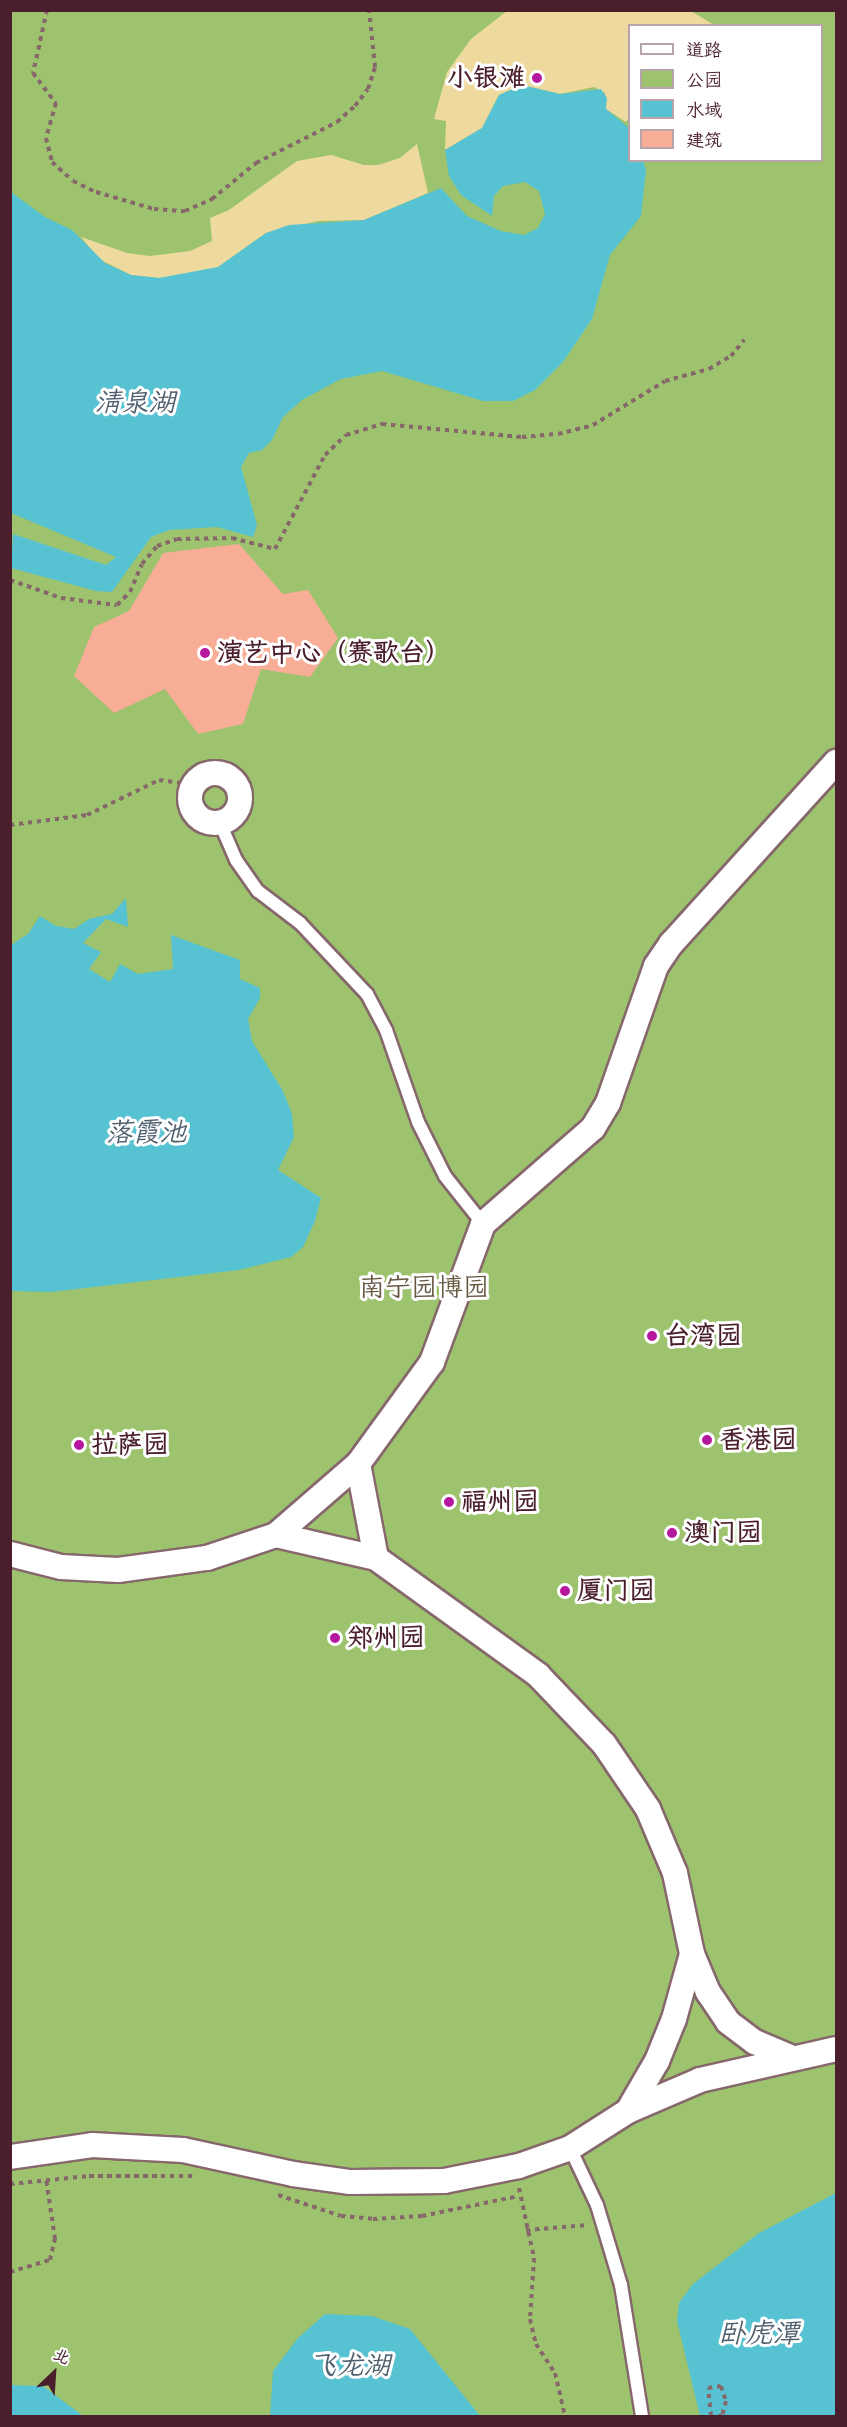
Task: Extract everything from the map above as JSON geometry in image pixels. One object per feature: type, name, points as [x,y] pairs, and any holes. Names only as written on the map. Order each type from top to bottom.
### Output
[{"type":"street","points":[[10,1554],[61,1567],[118,1570],[207,1558],[276,1535],[358,1464],[432,1362],[483,1224],[593,1128],[608,1103],[656,966],[666,951],[837,762]]},
{"type":"street","points":[[215,773],[236,785],[238,808],[220,823],[196,816],[190,801],[194,785],[215,773]]},
{"type":"street","points":[[358,1464],[376,1558]]},
{"type":"street","points":[[276,1535],[376,1558],[538,1675],[604,1744],[653,1820],[675,1873],[692,1954],[708,1992],[728,2022],[755,2042],[790,2057]]},
{"type":"street","points":[[628,2111],[657,2061],[674,2019],[692,1954]]},
{"type":"street","points":[[10,2157],[93,2145],[183,2150],[293,2174],[398,2184],[444,2181],[519,2166],[570,2148],[628,2111],[700,2080],[790,2057],[837,2049]]},
{"type":"lane","points":[[220,823],[236,860],[258,891],[300,923],[367,994],[386,1029],[418,1122],[445,1176],[483,1224]]},
{"type":"lane","points":[[570,2148],[602,2223],[621,2285],[642,2416]]},
{"type":"path","points":[[47,10],[33,73],[56,103],[46,138],[52,162],[73,181],[96,192],[153,209],[185,211],[212,200],[256,163],[337,122],[355,106],[368,89],[375,67],[369,10]]},
{"type":"path","points":[[10,580],[61,598],[117,605],[129,592],[142,564],[157,546],[203,536],[275,549],[325,455],[346,435],[382,424],[522,437],[558,434],[593,425],[665,381],[709,369],[731,356],[744,340]]},
{"type":"path","points":[[10,825],[87,815],[159,780],[194,785]]},
{"type":"path","points":[[10,2272],[50,2260],[55,2239],[40,2151]]},
{"type":"path","points":[[519,2166],[519,2196],[534,2258],[530,2319],[537,2344],[555,2373],[566,2416]]},
{"type":"path","points":[[10,2184],[46,2178],[148,2174],[202,2177]]},
{"type":"path","points":[[267,2190],[341,2216],[373,2219],[422,2216],[519,2196]]},
{"type":"path","points":[[526,2230],[602,2223]]},
{"type":"path","points":[[711,2416],[708,2388],[721,2386],[726,2402],[722,2416],[718,2416]]},
{"type":"green space","name":"南宁园博园","points":[[11,11],[836,11],[836,2416],[11,2416]]},
{"type":"sand","name":"小银滩","points":[[507,11],[691,11],[712,24],[628,24],[628,119],[626,122],[606,109],[605,93],[594,87],[560,94],[522,85],[499,95],[482,128],[445,150],[446,121],[434,119],[447,72],[471,39]]},
{"type":"sand","points":[[417,144],[428,193],[364,220],[318,221],[266,233],[218,267],[199,274],[159,278],[131,275],[99,259],[81,237],[127,253],[150,256],[190,251],[212,241],[210,218],[229,210],[297,161],[331,155],[364,165],[378,165],[400,158]]},
{"type":"water","name":"清泉湖","points":[[522,85],[560,94],[601,89],[607,98],[606,109],[628,127],[628,162],[643,162],[646,170],[641,216],[610,255],[592,319],[563,362],[535,390],[513,401],[483,401],[382,371],[341,379],[302,400],[283,417],[272,440],[262,450],[249,453],[241,467],[257,525],[253,537],[217,527],[169,530],[151,537],[112,592],[96,591],[11,568],[13,534],[106,565],[116,557],[11,513],[11,192],[45,217],[72,230],[105,263],[131,275],[159,278],[218,267],[266,233],[289,225],[364,220],[441,188],[467,216],[501,231],[524,235],[538,228],[545,214],[539,191],[525,182],[503,186],[494,196],[492,216],[461,195],[449,176],[445,150],[482,128],[499,95]]},
{"type":"water","name":"落霞池","points":[[126,898],[128,927],[106,919],[83,943],[101,952],[89,969],[110,982],[120,964],[138,974],[173,969],[171,935],[240,960],[240,979],[260,988],[260,998],[248,1019],[252,1041],[283,1091],[292,1114],[294,1137],[278,1170],[321,1198],[315,1221],[303,1247],[291,1257],[239,1270],[51,1292],[11,1291],[11,945],[28,934],[40,916],[56,926],[74,929],[89,919],[112,914]]},
{"type":"water","name":"卧虎潭","points":[[836,2193],[836,2416],[700,2416],[677,2321],[679,2303],[693,2284],[759,2233]]},
{"type":"water","name":"飞龙湖","points":[[325,2314],[372,2316],[410,2329],[480,2416],[270,2416],[273,2371],[298,2338]]},
{"type":"water","points":[[11,2385],[43,2386],[83,2416],[11,2416]]},
{"type":"building","name":"演艺中心（赛歌台）","points":[[239,544],[283,594],[308,590],[338,638],[310,677],[261,669],[243,724],[198,734],[165,689],[114,713],[74,676],[94,627],[129,611],[163,553]]},
{"type":"place","name":"小银滩","points":[[537,78]]},
{"type":"place","name":"演艺中心（赛歌台）","points":[[205,653]]},
{"type":"place","name":"台湾园","points":[[652,1336]]},
{"type":"place","name":"香港园","points":[[707,1440]]},
{"type":"place","name":"拉萨园","points":[[79,1445]]},
{"type":"place","name":"福州园","points":[[449,1502]]},
{"type":"place","name":"澳门园","points":[[672,1533]]},
{"type":"place","name":"厦门园","points":[[565,1591]]},
{"type":"place","name":"郑州园","points":[[335,1638]]}]
